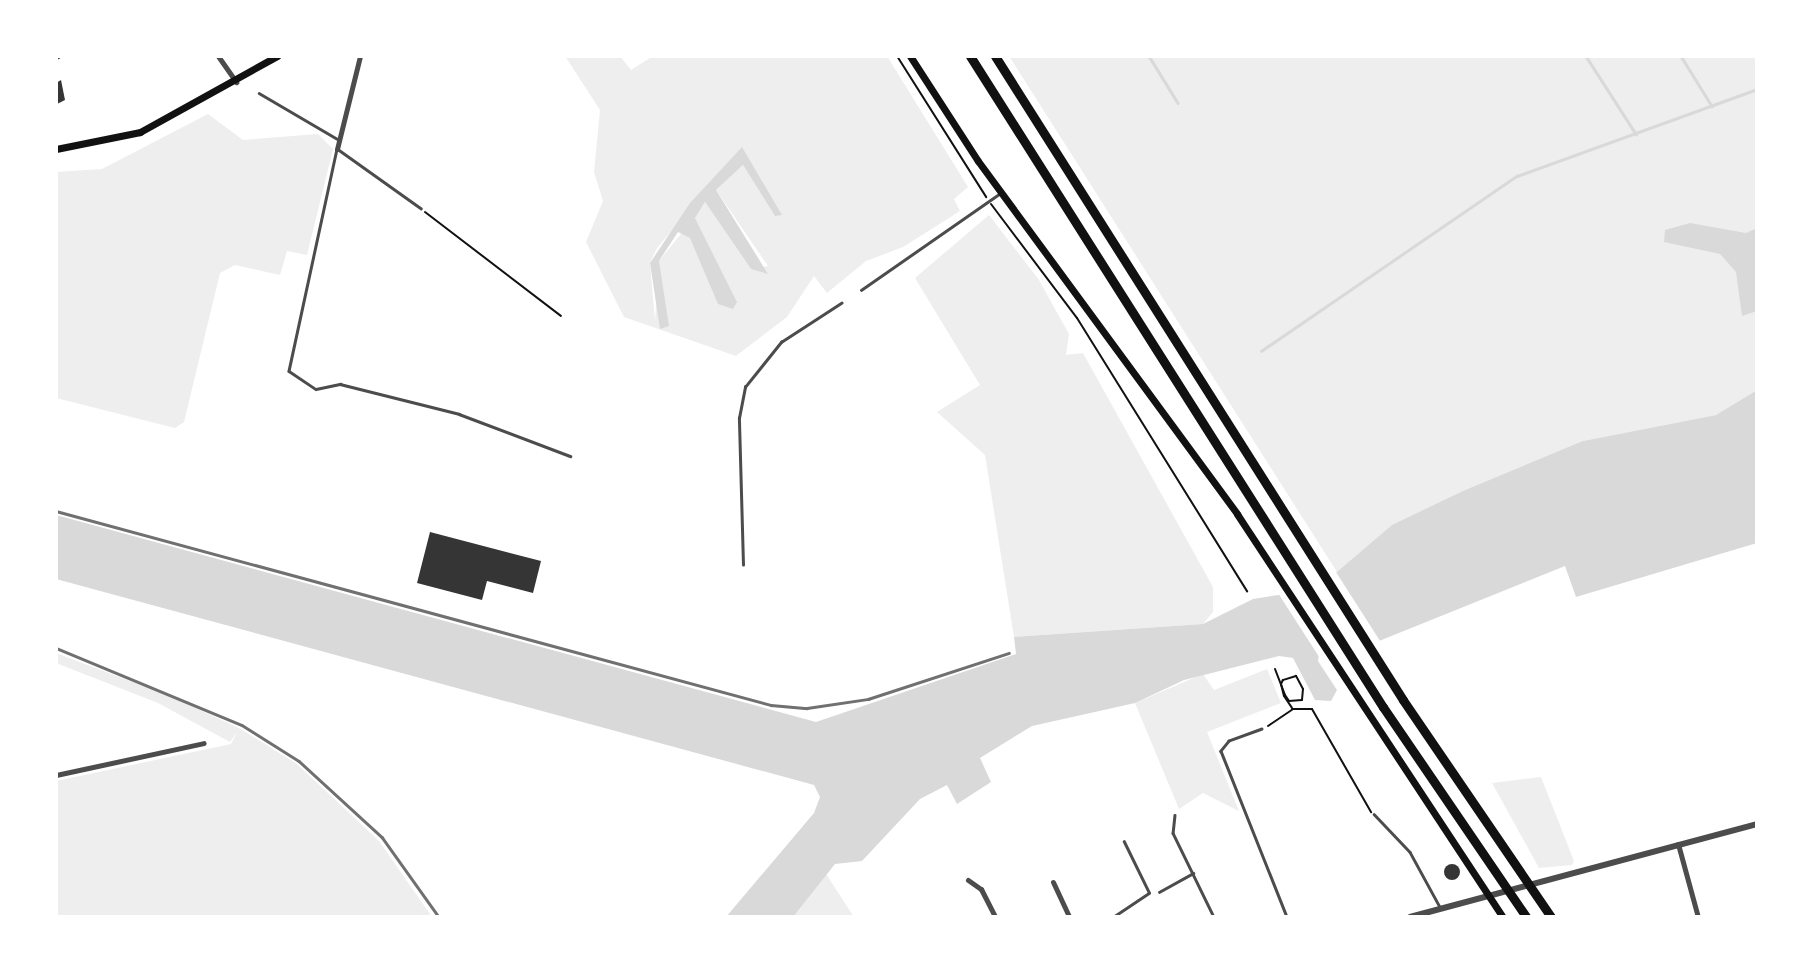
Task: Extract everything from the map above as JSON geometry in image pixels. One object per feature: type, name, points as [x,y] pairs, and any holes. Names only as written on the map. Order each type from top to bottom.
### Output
[{"type":"highway","points":[[970,56],[1383,707],[1524,914]]},
{"type":"highway","points":[[995,56],[1402,700],[1551,917]]},
{"type":"main road","points":[[56,149],[140,132],[236,82],[276,56]]},
{"type":"main road","points":[[910,56],[1001,192],[1274,571],[1365,714],[1503,917]]},
{"type":"street","points":[[218,56],[236,82]]},
{"type":"street","points":[[337,149],[359,56]]},
{"type":"street","points":[[56,775],[204,743]]},
{"type":"street","points":[[1410,917],[1757,824]]},
{"type":"street","points":[[1678,844],[1698,917]]},
{"type":"street","points":[[968,880],[981,889],[995,917]]},
{"type":"street","points":[[1054,882],[1069,917]]},
{"type":"lane","points":[[259,93],[339,140]]},
{"type":"lane","points":[[421,209],[337,149],[289,371],[316,389],[340,384],[459,414],[570,456]]},
{"type":"lane","points":[[862,290],[1001,192]]},
{"type":"lane","points":[[743,565],[744,387],[781,342],[841,303]]},
{"type":"lane","points":[[1262,729],[1229,741],[1221,751],[1287,917]]},
{"type":"lane","points":[[1374,814],[1410,852],[1441,909]]},
{"type":"lane","points":[[1175,815],[1173,833],[1214,917]]},
{"type":"lane","points":[[1114,917],[1149,893],[1124,842]]},
{"type":"lane","points":[[1159,892],[1194,873]]},
{"type":"path","points":[[897,56],[989,201],[1077,318],[1242,577],[1247,591]]},
{"type":"path","points":[[421,209],[561,316]]},
{"type":"path","points":[[1275,669],[1287,699],[1302,700],[1296,676],[1281,684],[1292,709]]},
{"type":"path","points":[[1262,729],[1292,709],[1312,709],[1374,814]]},
{"type":"shaded area","points":[[565,56],[620,56],[631,70],[653,56],[887,56],[968,187],[954,199],[960,211],[903,247],[866,261],[827,293],[814,276],[787,317],[736,356],[624,317],[586,242],[603,201],[594,172],[600,110]],"holes":[[[742,148],[775,216],[743,165],[716,190],[768,266],[751,269],[705,202],[695,218],[737,302],[684,230],[659,261],[655,321],[650,263],[657,248]]]},
{"type":"shaded area","points":[[1009,56],[1757,56],[1757,390],[1716,415],[1583,441],[1337,572]]},
{"type":"shaded area","points":[[208,114],[243,140],[318,134],[333,149],[307,255],[287,251],[280,275],[235,265],[220,273],[184,422],[175,428],[56,398],[56,172],[102,169]]},
{"type":"shaded area","points":[[742,147],[782,215],[775,216],[743,165],[716,190],[768,274],[751,269],[705,202],[695,218],[737,302],[733,309],[718,304],[690,238],[678,232],[659,261],[669,326],[660,329],[650,263],[690,203]]},
{"type":"shaded area","points":[[989,215],[1039,280],[1069,334],[1066,355],[1083,353],[1213,587],[1213,612],[1203,624],[1014,637],[985,455],[937,412],[980,385],[915,278]]},
{"type":"shaded area","points":[[1690,223],[1746,233],[1757,228],[1757,311],[1742,316],[1736,272],[1720,254],[1664,242],[1665,230]]},
{"type":"shaded area","points":[[1757,390],[1757,543],[1576,597],[1565,566],[1379,641],[1365,620],[1321,638],[1318,661],[1337,690],[1331,701],[1315,700],[1293,658],[1279,656],[1184,680],[1135,703],[1032,726],[980,758],[991,782],[957,804],[947,785],[920,799],[862,861],[835,864],[793,917],[726,917],[814,813],[820,797],[814,785],[56,579],[56,515],[816,722],[1016,654],[1014,637],[1203,624],[1253,599],[1297,592],[1337,572],[1392,525],[1463,491],[1583,441],[1716,415]]},
{"type":"shaded area","points":[[56,653],[172,697],[239,728],[297,764],[379,841],[432,917],[56,917],[56,781],[231,744],[237,732],[230,742],[158,703],[56,663]]},
{"type":"shaded area","points":[[1267,669],[1281,703],[1207,732],[1239,811],[1203,793],[1179,809],[1135,703],[1203,674],[1214,690]]},
{"type":"shaded area","points":[[1541,777],[1574,861],[1572,865],[1539,868],[1492,783]]},
{"type":"shaded area","points":[[826,874],[854,917],[793,917]]},
{"type":"pier","points":[[1334,569],[1382,644],[1364,624],[1324,641],[1322,660],[1341,691],[1278,593]]},
{"type":"building","points":[[61,80],[65,100],[57,104],[56,83]]},
{"type":"building","points":[[430,532],[541,561],[533,593],[487,581],[482,600],[417,583]]},
{"type":"building","points":[[1452,864],[1458,866],[1458,878],[1452,880],[1446,878],[1444,872],[1446,866]]},
{"type":"waterway","points":[[1149,56],[1178,103]]},
{"type":"waterway","points":[[1586,56],[1636,134]]},
{"type":"waterway","points":[[1681,56],[1712,106]]},
{"type":"waterway","points":[[1261,351],[1517,176],[1757,89]]},
{"type":"railway","points":[[56,511],[771,705],[807,708],[868,699],[1009,653]]},
{"type":"railway","points":[[56,648],[242,725],[299,761],[382,837],[439,917]]}]
